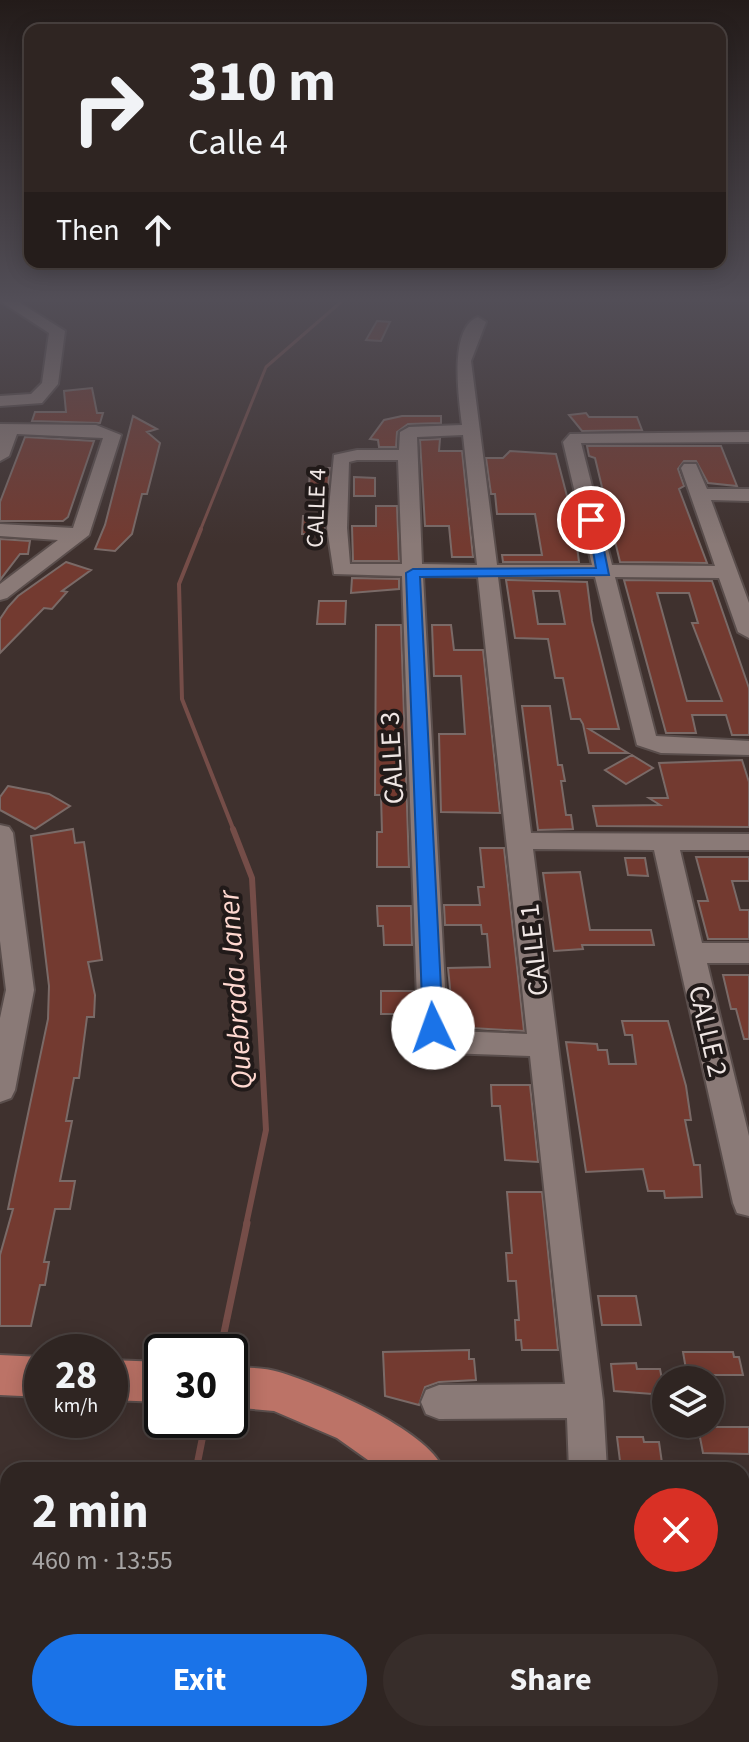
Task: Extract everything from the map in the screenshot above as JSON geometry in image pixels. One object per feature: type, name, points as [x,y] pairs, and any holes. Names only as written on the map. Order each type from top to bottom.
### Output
[{"type":"main road","points":[[0,1375],[24,1376]]},
{"type":"main road","points":[[248,1389],[276,1391],[353,1423],[409,1462]]},
{"type":"street","points":[[0,401],[36,399],[50,382]]},
{"type":"street","name":"CALLE 1","points":[[465,382],[585,1401],[588,1462]]},
{"type":"street","points":[[0,456],[6,429],[96,430],[112,435],[82,531],[0,594]]},
{"type":"street","points":[[407,455],[409,432],[471,430]]},
{"type":"street","points":[[749,437],[576,438],[572,442],[645,740],[661,746],[749,748]]},
{"type":"street","name":"CALLE 4","points":[[407,455],[357,455],[340,459],[337,528],[341,570],[413,573],[727,572]]},
{"type":"street","name":"CALLE 3","points":[[407,455],[433,1028],[446,1042],[543,1045]]},
{"type":"street","points":[[690,468],[749,632]]},
{"type":"street","points":[[700,494],[749,495]]},
{"type":"street","points":[[0,530],[50,532],[75,538]]},
{"type":"street","points":[[0,833],[20,990],[0,1089]]},
{"type":"street","points":[[521,841],[749,842]]},
{"type":"street","name":"CALLE 2","points":[[665,842],[749,1203]]},
{"type":"street","points":[[691,953],[749,953]]},
{"type":"street","points":[[439,1402],[585,1401]]},
{"type":"building","points":[[92,388],[97,413],[103,413],[100,423],[32,421],[35,412],[66,412],[64,391]]},
{"type":"building","points":[[586,413],[589,417],[637,417],[642,430],[582,431],[569,415]]},
{"type":"building","points":[[133,416],[157,429],[147,432],[160,443],[147,494],[142,494],[132,534],[115,551],[95,549],[105,525]]},
{"type":"building","points":[[402,416],[441,416],[441,423],[408,424],[397,432],[396,447],[379,447],[378,440],[370,439],[384,420]]},
{"type":"building","points":[[25,437],[94,441],[68,517],[63,521],[0,521],[0,502]]},
{"type":"building","points":[[440,439],[439,451],[462,451],[473,557],[452,557],[449,526],[425,526],[420,440]]},
{"type":"building","points":[[587,446],[721,446],[737,486],[708,483],[696,461],[684,461],[678,469],[684,486],[679,489],[707,563],[620,562],[595,458],[589,456]]},
{"type":"building","points":[[510,451],[556,454],[574,523],[579,562],[503,562],[502,555],[542,555],[535,514],[497,514],[486,458],[503,458]]},
{"type":"building","points":[[310,468],[330,468],[328,487],[309,487]]},
{"type":"building","points":[[354,477],[375,478],[375,496],[354,496]]},
{"type":"building","points":[[376,506],[397,506],[399,561],[353,561],[352,526],[376,526]]},
{"type":"building","points":[[303,516],[325,516],[325,534],[302,534]]},
{"type":"building","points":[[0,539],[30,541],[28,554],[20,554],[0,580]]},
{"type":"building","points":[[66,562],[91,570],[62,591],[67,592],[52,609],[44,608],[0,653],[0,619],[8,607],[18,596]]},
{"type":"building","points":[[352,578],[399,579],[399,589],[351,593]]},
{"type":"building","points":[[506,580],[587,582],[592,621],[619,729],[589,729],[628,753],[589,753],[583,724],[580,719],[571,719],[563,678],[555,678],[548,639],[515,638]],"holes":[[[533,591],[559,591],[565,624],[538,624]]]},
{"type":"building","points":[[624,580],[712,581],[749,688],[749,735],[732,735],[726,715],[692,715],[696,733],[666,733]],"holes":[[[657,593],[689,593],[698,623],[692,623],[722,701],[687,701]]]},
{"type":"building","points":[[319,601],[346,601],[345,624],[317,624]]},
{"type":"building","points":[[376,625],[401,625],[409,867],[377,867],[377,832],[382,832],[381,795],[375,795]]},
{"type":"building","points":[[432,625],[451,625],[454,650],[483,650],[500,813],[441,812],[439,734],[465,734],[461,676],[434,676]]},
{"type":"building","points":[[522,706],[550,706],[558,765],[562,765],[565,781],[561,781],[566,815],[571,815],[573,829],[538,830]]},
{"type":"building","points":[[632,755],[653,768],[626,784],[605,770]]},
{"type":"building","points":[[742,760],[749,782],[749,827],[597,826],[593,806],[660,805],[649,798],[668,798],[659,763]]},
{"type":"building","points":[[8,786],[49,794],[70,806],[35,829],[0,810],[0,797]]},
{"type":"building","points":[[73,829],[75,843],[84,842],[102,960],[88,962],[95,995],[94,1017],[87,1017],[79,1078],[74,1078],[66,1121],[72,1121],[60,1181],[75,1181],[70,1209],[55,1209],[44,1262],[49,1262],[45,1285],[40,1285],[31,1326],[0,1326],[0,1255],[13,1209],[8,1209],[48,1019],[49,986],[31,836]]},
{"type":"building","points":[[480,848],[504,848],[524,1031],[454,1027],[448,968],[490,967],[487,934],[482,934],[481,925],[445,925],[444,905],[480,905],[478,887],[484,887]]},
{"type":"building","points":[[696,857],[749,857],[749,881],[732,881],[740,910],[749,910],[749,939],[708,939],[698,901],[708,901]]},
{"type":"building","points":[[625,858],[645,858],[648,876],[628,875]]},
{"type":"building","points":[[580,872],[590,930],[651,930],[654,945],[582,945],[583,949],[554,951],[543,873]]},
{"type":"building","points":[[377,906],[411,906],[412,945],[384,945],[383,926],[378,926]]},
{"type":"building","points":[[723,975],[749,975],[749,1039],[744,1039],[736,1009],[731,1009]]},
{"type":"building","points":[[381,991],[413,991],[414,1014],[381,1014]]},
{"type":"building","points":[[622,1021],[668,1021],[686,1086],[691,1120],[685,1120],[694,1165],[700,1165],[702,1197],[665,1198],[664,1191],[648,1191],[643,1169],[586,1172],[566,1042],[597,1044],[598,1050],[607,1050],[609,1064],[636,1064],[632,1035],[625,1035]]},
{"type":"building","points":[[491,1085],[530,1085],[538,1162],[505,1160],[500,1106],[492,1106]]},
{"type":"building","points":[[507,1192],[542,1192],[558,1350],[522,1350],[521,1340],[516,1340],[515,1320],[519,1320],[516,1281],[508,1281],[506,1253],[512,1253]]},
{"type":"building","points":[[598,1296],[636,1296],[641,1325],[602,1325]]},
{"type":"building","points":[[469,1350],[469,1359],[474,1359],[476,1380],[439,1382],[425,1387],[419,1405],[385,1396],[383,1352]]},
{"type":"building","points":[[683,1352],[733,1352],[734,1357],[739,1357],[743,1375],[724,1375],[724,1366],[685,1366]]},
{"type":"building","points":[[636,1363],[637,1369],[652,1369],[652,1394],[614,1391],[611,1364]]},
{"type":"building","points":[[724,1427],[749,1427],[749,1454],[703,1453],[700,1438],[724,1438]]},
{"type":"building","points":[[617,1437],[643,1437],[644,1442],[659,1442],[662,1462],[620,1462]]},
{"type":"waterway","name":"Quebrada Janer","points":[[200,531],[260,382]]},
{"type":"waterway","name":"Quebrada Janer","points":[[201,529],[179,584],[182,699],[234,831]]},
{"type":"waterway","name":"Quebrada Janer","points":[[233,829],[252,878],[266,1130],[246,1225]]},
{"type":"waterway","name":"Quebrada Janer","points":[[224,1334],[247,1223]]},
{"type":"waterway","name":"Quebrada Janer","points":[[198,1462],[202,1438]]},
{"type":"route","points":[[433,1028],[413,573],[604,572],[591,520]]}]
